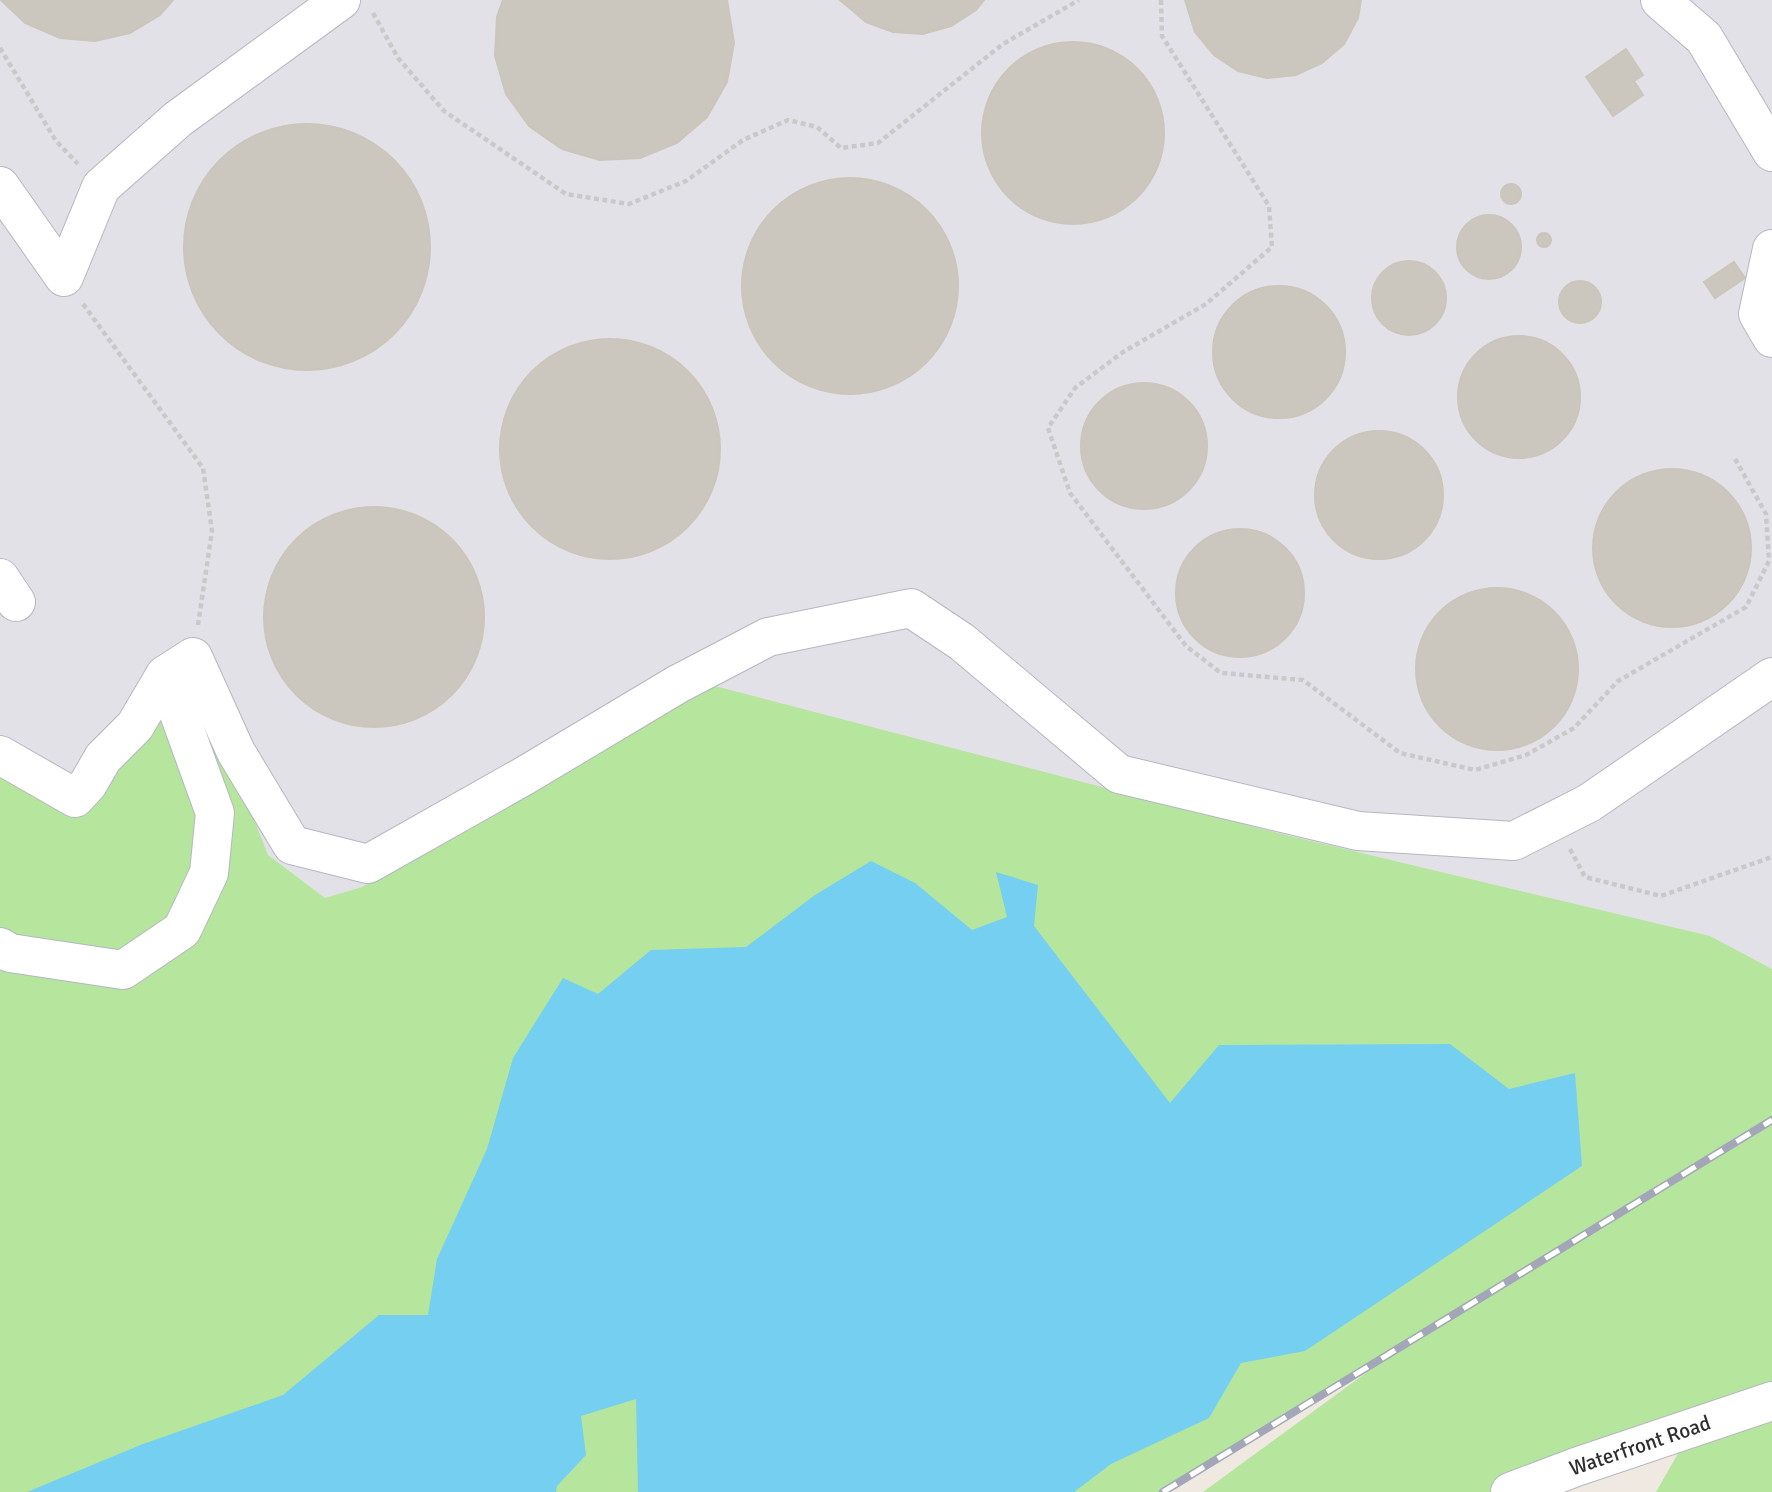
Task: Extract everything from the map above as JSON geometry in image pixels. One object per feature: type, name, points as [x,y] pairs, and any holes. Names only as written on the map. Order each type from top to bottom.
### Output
[{"type":"street","points":[[1660,0],[1704,38],[1772,152]]},
{"type":"street","points":[[64,277],[101,187],[178,119],[356,6]]},
{"type":"street","points":[[0,186],[64,277]]},
{"type":"street","points":[[1772,249],[1758,314],[1772,338]]},
{"type":"street","points":[[179,666],[236,752],[292,845],[368,864],[524,776],[678,684],[768,637],[911,608],[962,642],[1119,775],[1358,831],[1514,841],[1589,803],[1772,677]]},
{"type":"street","points":[[0,755],[75,798],[88,784],[103,758],[135,726],[179,666]]},
{"type":"street","points":[[0,947],[10,953],[123,970],[182,930],[209,873],[215,813],[179,666]]},
{"type":"street","name":"Waterfront Road","points":[[1510,1492],[1772,1401]]},
{"type":"path","points":[[356,6],[444,111],[566,194],[629,204],[686,181],[743,139],[788,120],[817,127],[841,148],[878,143],[1003,44],[1079,0]]},
{"type":"path","points":[[1161,0],[1162,36],[1269,206],[1272,247],[1206,304],[1123,352],[1075,388],[1048,428],[1070,493],[1186,646],[1221,673],[1303,680],[1400,753],[1475,770],[1526,755],[1574,728],[1618,681],[1746,607],[1769,561],[1766,514],[1734,457]]},
{"type":"path","points":[[0,48],[56,141],[101,187]]},
{"type":"path","points":[[64,277],[203,468],[212,531],[179,666]]},
{"type":"path","points":[[1555,820],[1585,877],[1661,896],[1772,857]]},
{"type":"shaded area","points":[[0,0],[1772,0],[1772,970],[1709,936],[1278,833],[491,814],[362,887],[325,898],[268,856],[234,769],[82,807],[0,771]]},
{"type":"green space","points":[[182,675],[234,769],[268,855],[325,898],[362,887],[711,685],[1278,833],[1710,936],[1772,969],[1772,1492],[1656,1492],[1692,1429],[1510,1492],[1203,1492],[1411,1340],[1163,1492],[0,1492],[0,771],[82,807]]},
{"type":"water","points":[[871,861],[915,883],[972,930],[1007,917],[996,872],[1038,885],[1034,926],[1170,1103],[1219,1045],[1450,1044],[1509,1089],[1575,1073],[1582,1166],[1305,1351],[1241,1363],[1209,1418],[1111,1464],[1074,1492],[638,1492],[636,1399],[581,1416],[586,1455],[557,1486],[556,1492],[27,1492],[143,1444],[283,1395],[379,1315],[428,1315],[437,1259],[487,1149],[513,1058],[563,978],[598,994],[651,950],[746,947],[815,895]]},
{"type":"building","points":[[1,0],[173,0],[160,15],[130,33],[95,41],[60,38],[25,23]]},
{"type":"building","points":[[503,0],[727,0],[734,43],[727,82],[707,117],[677,143],[640,158],[600,160],[562,149],[529,126],[506,94],[495,56],[497,17]]},
{"type":"building","points":[[840,0],[984,0],[976,10],[951,26],[923,34],[893,32],[866,22]]},
{"type":"building","points":[[1185,0],[1361,0],[1358,18],[1344,44],[1322,63],[1296,75],[1267,78],[1238,71],[1214,55],[1195,32]]},
{"type":"building","points":[[1073,42],[1108,49],[1138,68],[1157,98],[1164,133],[1157,168],[1138,198],[1108,217],[1073,224],[1038,217],[1008,198],[989,168],[982,133],[989,98],[1008,68],[1038,49]]},
{"type":"building","points":[[1626,49],[1643,75],[1634,81],[1643,95],[1613,116],[1586,77]]},
{"type":"building","points":[[295,124],[319,124],[343,129],[365,138],[394,160],[421,200],[428,223],[428,271],[421,294],[394,334],[365,356],[343,365],[319,370],[295,370],[271,365],[249,356],[229,342],[212,325],[198,305],[189,283],[184,259],[184,235],[189,211],[198,189],[212,169],[229,152],[249,138],[271,129]]},
{"type":"building","points":[[850,178],[871,180],[891,187],[926,210],[949,245],[956,265],[956,307],[949,327],[926,362],[891,385],[871,392],[850,394],[829,392],[809,385],[774,362],[751,327],[744,307],[742,286],[744,265],[751,245],[774,210],[809,187],[829,180]]},
{"type":"building","points":[[1511,184],[1518,187],[1521,194],[1518,201],[1511,204],[1504,201],[1501,194],[1504,187]]},
{"type":"building","points":[[1483,215],[1495,215],[1512,224],[1519,235],[1519,259],[1512,270],[1495,279],[1483,279],[1471,274],[1462,265],[1457,253],[1457,241],[1462,229],[1471,220]]},
{"type":"building","points":[[1544,233],[1549,235],[1549,245],[1544,247],[1539,245],[1537,240],[1539,235]]},
{"type":"building","points":[[1402,261],[1416,261],[1430,267],[1440,277],[1446,298],[1444,312],[1430,329],[1416,335],[1402,335],[1388,329],[1378,319],[1372,305],[1372,291],[1378,277],[1388,267]]},
{"type":"building","points":[[1734,262],[1745,278],[1715,298],[1704,282]]},
{"type":"building","points":[[1580,281],[1595,287],[1601,302],[1595,317],[1580,323],[1565,317],[1559,302],[1565,287]]},
{"type":"building","points":[[1279,286],[1304,291],[1325,306],[1340,327],[1345,352],[1340,377],[1325,398],[1304,413],[1279,418],[1254,413],[1233,398],[1218,377],[1213,352],[1218,327],[1233,306],[1254,291]]},
{"type":"building","points":[[1519,336],[1543,340],[1562,354],[1576,373],[1580,397],[1576,421],[1562,440],[1543,454],[1519,458],[1495,454],[1476,440],[1462,421],[1458,397],[1462,373],[1476,354],[1495,340]]},
{"type":"building","points":[[610,339],[631,341],[662,352],[688,371],[707,397],[718,428],[718,470],[707,501],[688,527],[662,546],[631,557],[610,559],[589,557],[558,546],[532,527],[513,501],[502,470],[500,449],[502,428],[513,397],[532,371],[558,352],[589,341]]},
{"type":"building","points":[[1144,383],[1168,388],[1188,402],[1202,422],[1207,446],[1202,470],[1188,490],[1168,504],[1144,509],[1120,504],[1100,490],[1086,470],[1081,446],[1086,422],[1100,402],[1120,388]]},
{"type":"building","points":[[1379,431],[1404,436],[1425,449],[1438,470],[1443,495],[1438,520],[1425,541],[1404,554],[1379,559],[1354,554],[1333,541],[1320,520],[1315,495],[1320,470],[1333,449],[1354,436]]},
{"type":"building","points":[[1672,469],[1688,470],[1702,475],[1728,492],[1745,518],[1750,532],[1750,564],[1745,578],[1728,604],[1702,621],[1688,626],[1672,627],[1656,626],[1642,621],[1616,604],[1599,578],[1594,564],[1593,548],[1594,532],[1599,518],[1616,492],[1642,475],[1656,470]]},
{"type":"building","points":[[385,507],[416,515],[435,525],[452,539],[466,556],[476,575],[482,595],[482,639],[476,659],[466,678],[452,695],[435,709],[406,723],[363,727],[342,723],[322,714],[304,702],[289,687],[268,649],[264,606],[268,585],[277,565],[289,547],[304,532],[342,511]]},
{"type":"building","points":[[1240,529],[1264,534],[1285,548],[1299,569],[1304,593],[1299,617],[1285,638],[1264,652],[1240,657],[1216,652],[1195,638],[1181,617],[1176,593],[1181,569],[1195,548],[1216,534]]},
{"type":"building","points":[[1497,588],[1528,594],[1554,612],[1572,638],[1578,669],[1572,700],[1554,726],[1528,744],[1497,750],[1466,744],[1440,726],[1422,700],[1416,669],[1422,638],[1440,612],[1466,594]]},
{"type":"railway","points":[[1163,1492],[1772,1120]]}]
